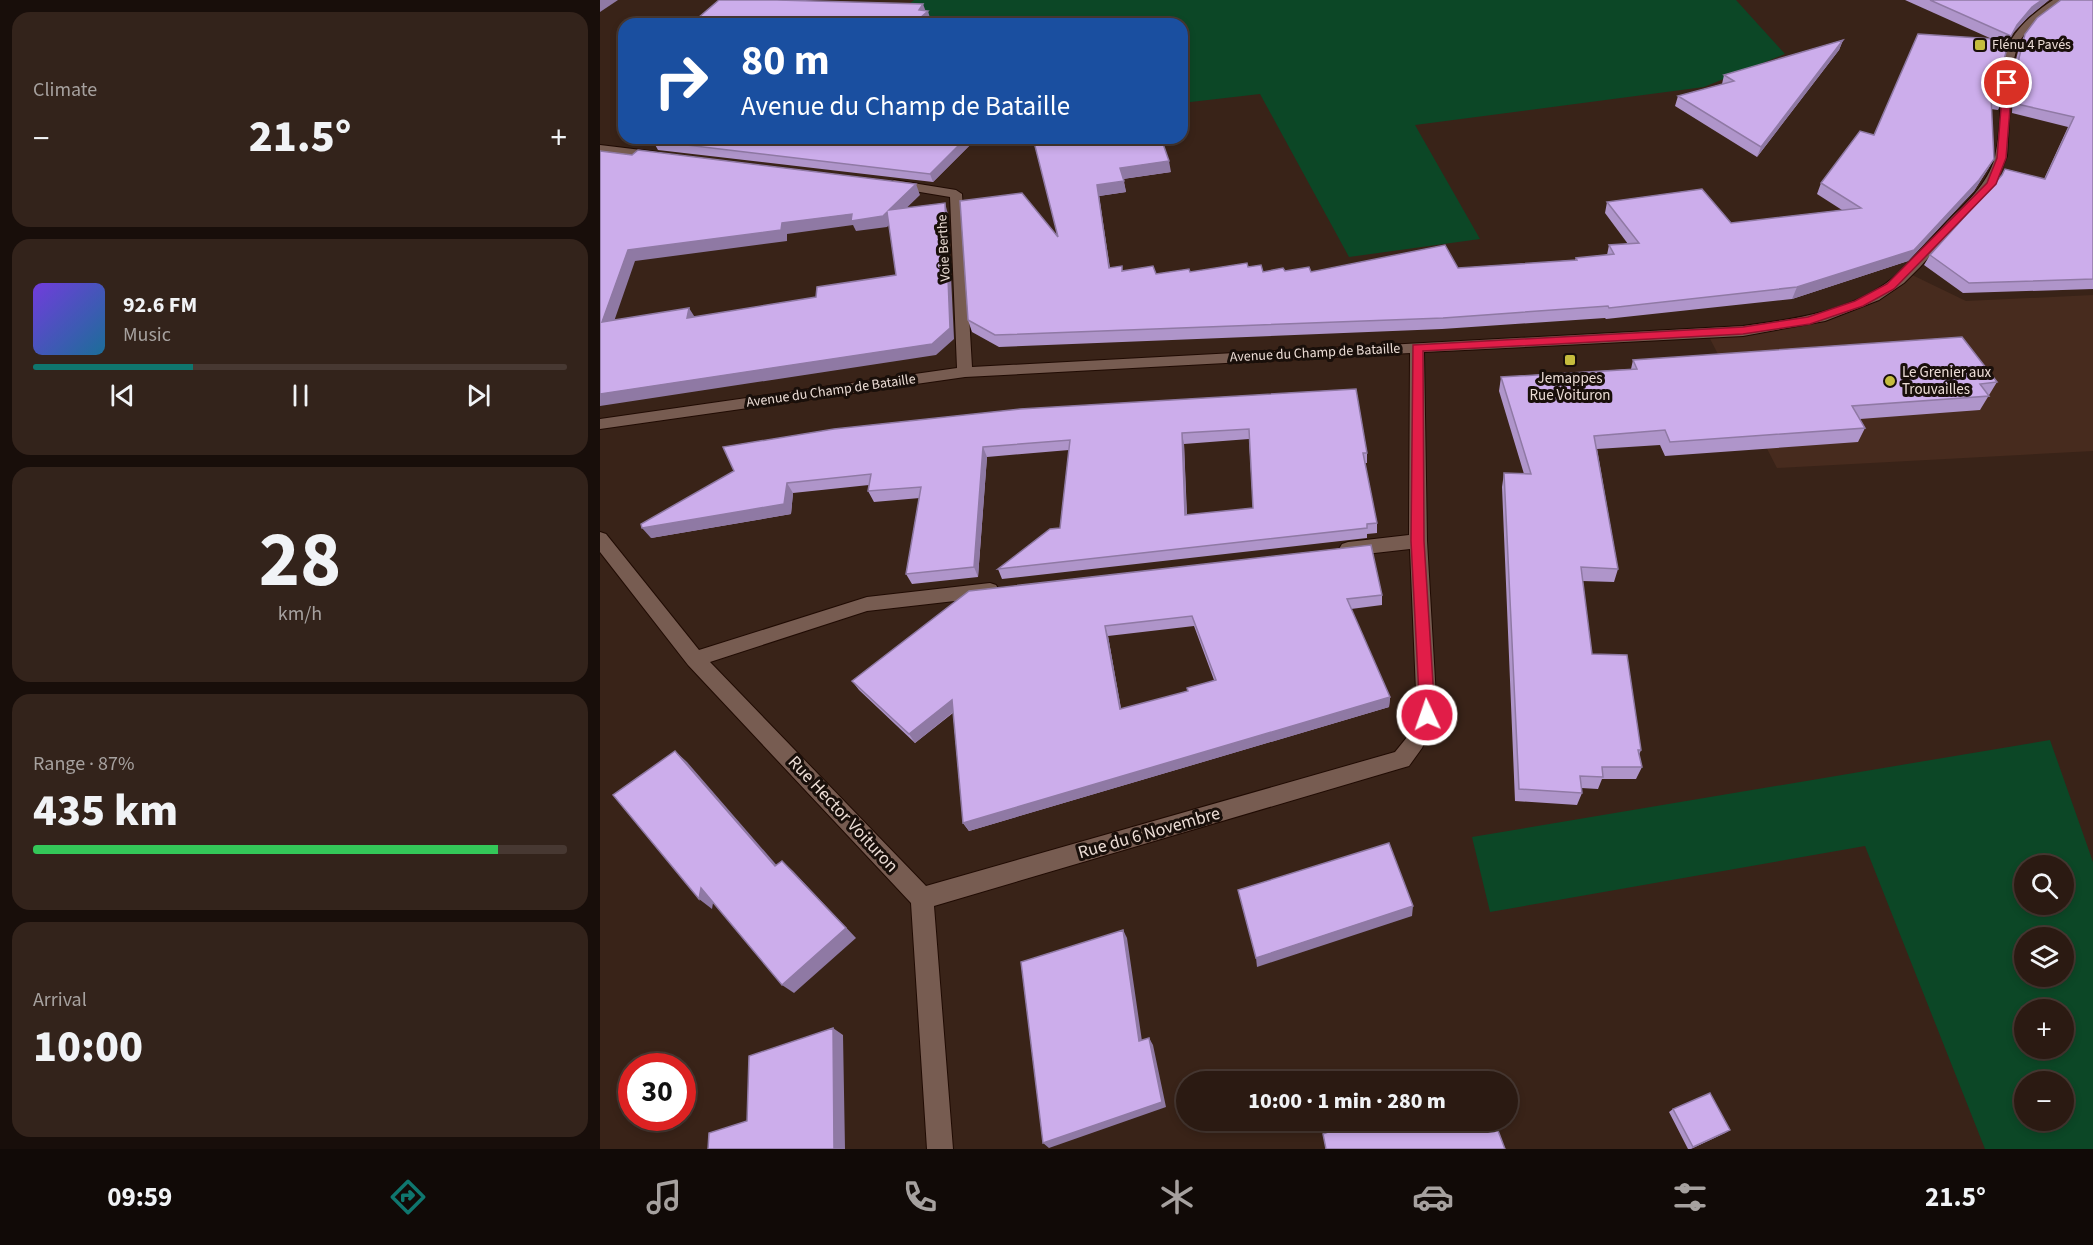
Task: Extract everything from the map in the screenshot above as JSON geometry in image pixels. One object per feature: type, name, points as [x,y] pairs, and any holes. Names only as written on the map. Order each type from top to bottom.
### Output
[{"type":"street","name":"Avenue du Champ de Bataille","points":[[600,424],[965,372],[1743,331],[1795,324],[1825,317],[1884,290],[1906,272],[1991,184],[2001,158],[2005,129],[2008,60],[2013,43],[2025,27],[2060,0]]},
{"type":"street","points":[[600,149],[670,157]]},
{"type":"street","name":"Voie Berthe","points":[[878,182],[936,189],[956,194],[965,372]]},
{"type":"street","name":"Rue du 6 Novembre","points":[[922,898],[1402,759],[1415,742],[1427,715],[1418,541],[1417,347]]},
{"type":"street","name":"Rue Hector Voituron","points":[[600,539],[695,659],[922,898]]},
{"type":"street","points":[[1336,550],[1418,541]]},
{"type":"street","points":[[695,659],[867,604],[1008,588]]},
{"type":"street","points":[[922,898],[940,1149]]},
{"type":"shaded area","points":[[1906,272],[1966,301],[2093,295],[2093,451],[1777,468],[1707,333],[1743,331],[1859,303]]},
{"type":"green space","points":[[914,0],[1736,0],[1785,54],[1704,87],[1415,125],[1480,239],[1349,257],[1260,94],[1188,102],[1188,18],[893,18]]},
{"type":"green space","points":[[2050,740],[2093,862],[2093,1149],[1985,1149],[1865,846],[1490,912],[1472,837]]},
{"type":"building","points":[[719,0],[923,4],[919,10],[928,11],[920,18],[698,18]]},
{"type":"building","points":[[1930,0],[2042,0],[2032,7],[2011,36]]},
{"type":"building","points":[[2061,0],[2093,0],[2093,279],[1969,283],[1930,255],[2005,169],[2045,179],[2074,117],[2017,104],[2019,58],[2025,34],[2037,18]]},
{"type":"building","points":[[1918,34],[2009,40],[2004,60],[2003,100],[1991,97],[1994,159],[1979,180],[1914,250],[1797,287],[1609,308],[1608,306],[1443,318],[995,335],[968,320],[960,201],[1022,193],[1058,237],[1035,144],[1163,144],[1169,161],[1120,168],[1124,181],[1097,185],[1109,268],[1122,266],[1122,271],[1153,266],[1156,274],[1189,269],[1190,272],[1247,263],[1248,267],[1261,265],[1263,272],[1283,268],[1285,271],[1309,267],[1311,272],[1445,245],[1458,268],[1577,260],[1576,258],[1614,254],[1609,245],[1639,243],[1607,202],[1702,189],[1731,223],[1861,208],[1821,183],[1860,131],[1874,135]]},
{"type":"building","points":[[1843,40],[1761,147],[1678,96],[1734,81],[1724,75]]},
{"type":"building","points":[[678,144],[960,144],[930,174]]},
{"type":"building","points":[[638,150],[916,184],[889,210],[945,203],[950,328],[932,344],[600,394],[600,151],[632,155]],"holes":[[[887,212],[896,275],[817,287],[816,297],[687,318],[689,308],[602,322],[628,250],[781,230],[782,223],[852,214],[851,221],[883,216]]]},
{"type":"building","points":[[1962,337],[1997,382],[1980,384],[1989,396],[1852,406],[1865,428],[1670,442],[1665,430],[1594,436],[1618,569],[1581,567],[1592,654],[1627,655],[1642,767],[1602,767],[1603,777],[1580,776],[1582,793],[1519,789],[1504,473],[1531,474],[1501,377],[1637,369],[1633,360]]},
{"type":"building","points":[[1356,389],[1367,453],[1363,453],[1377,523],[1367,524],[1367,528],[998,569],[1050,529],[1060,528],[1070,440],[983,447],[974,567],[906,574],[921,487],[868,491],[871,474],[787,483],[784,504],[642,528],[641,524],[734,471],[723,447],[834,429],[1020,409]],"holes":[[[1249,429],[1253,508],[1185,515],[1182,433]]]},
{"type":"building","points":[[1371,545],[1382,595],[1347,599],[1390,697],[963,823],[952,700],[909,734],[852,681],[969,591]],"holes":[[[1192,616],[1216,680],[1187,688],[1188,691],[1120,709],[1105,626]]]},
{"type":"building","points":[[675,751],[775,866],[782,861],[846,928],[782,985],[701,888],[699,899],[613,795]]},
{"type":"building","points":[[1389,843],[1413,906],[1256,958],[1238,890]]},
{"type":"building","points":[[1123,930],[1139,1041],[1149,1038],[1162,1102],[1043,1143],[1021,962]]},
{"type":"building","points":[[833,1028],[834,1149],[708,1149],[709,1133],[747,1121],[749,1056]]},
{"type":"building","points":[[1710,1093],[1730,1130],[1693,1147],[1673,1109]]},
{"type":"building","points":[[1331,1131],[1498,1131],[1505,1149],[1326,1149],[1323,1134]]},
{"type":"place","name":"Flénu 4 Pavés","points":[[1980,45]]},
{"type":"place","name":"Jemappes Rue Voituron","points":[[1570,360]]},
{"type":"place","name":"Le Grenier aux Trouvailles","points":[[1890,381]]},
{"type":"route","points":[[1427,715],[1418,541],[1417,347],[1743,331],[1795,324],[1825,317],[1859,303],[1890,287],[1991,184],[2001,158],[2007,83]]}]
